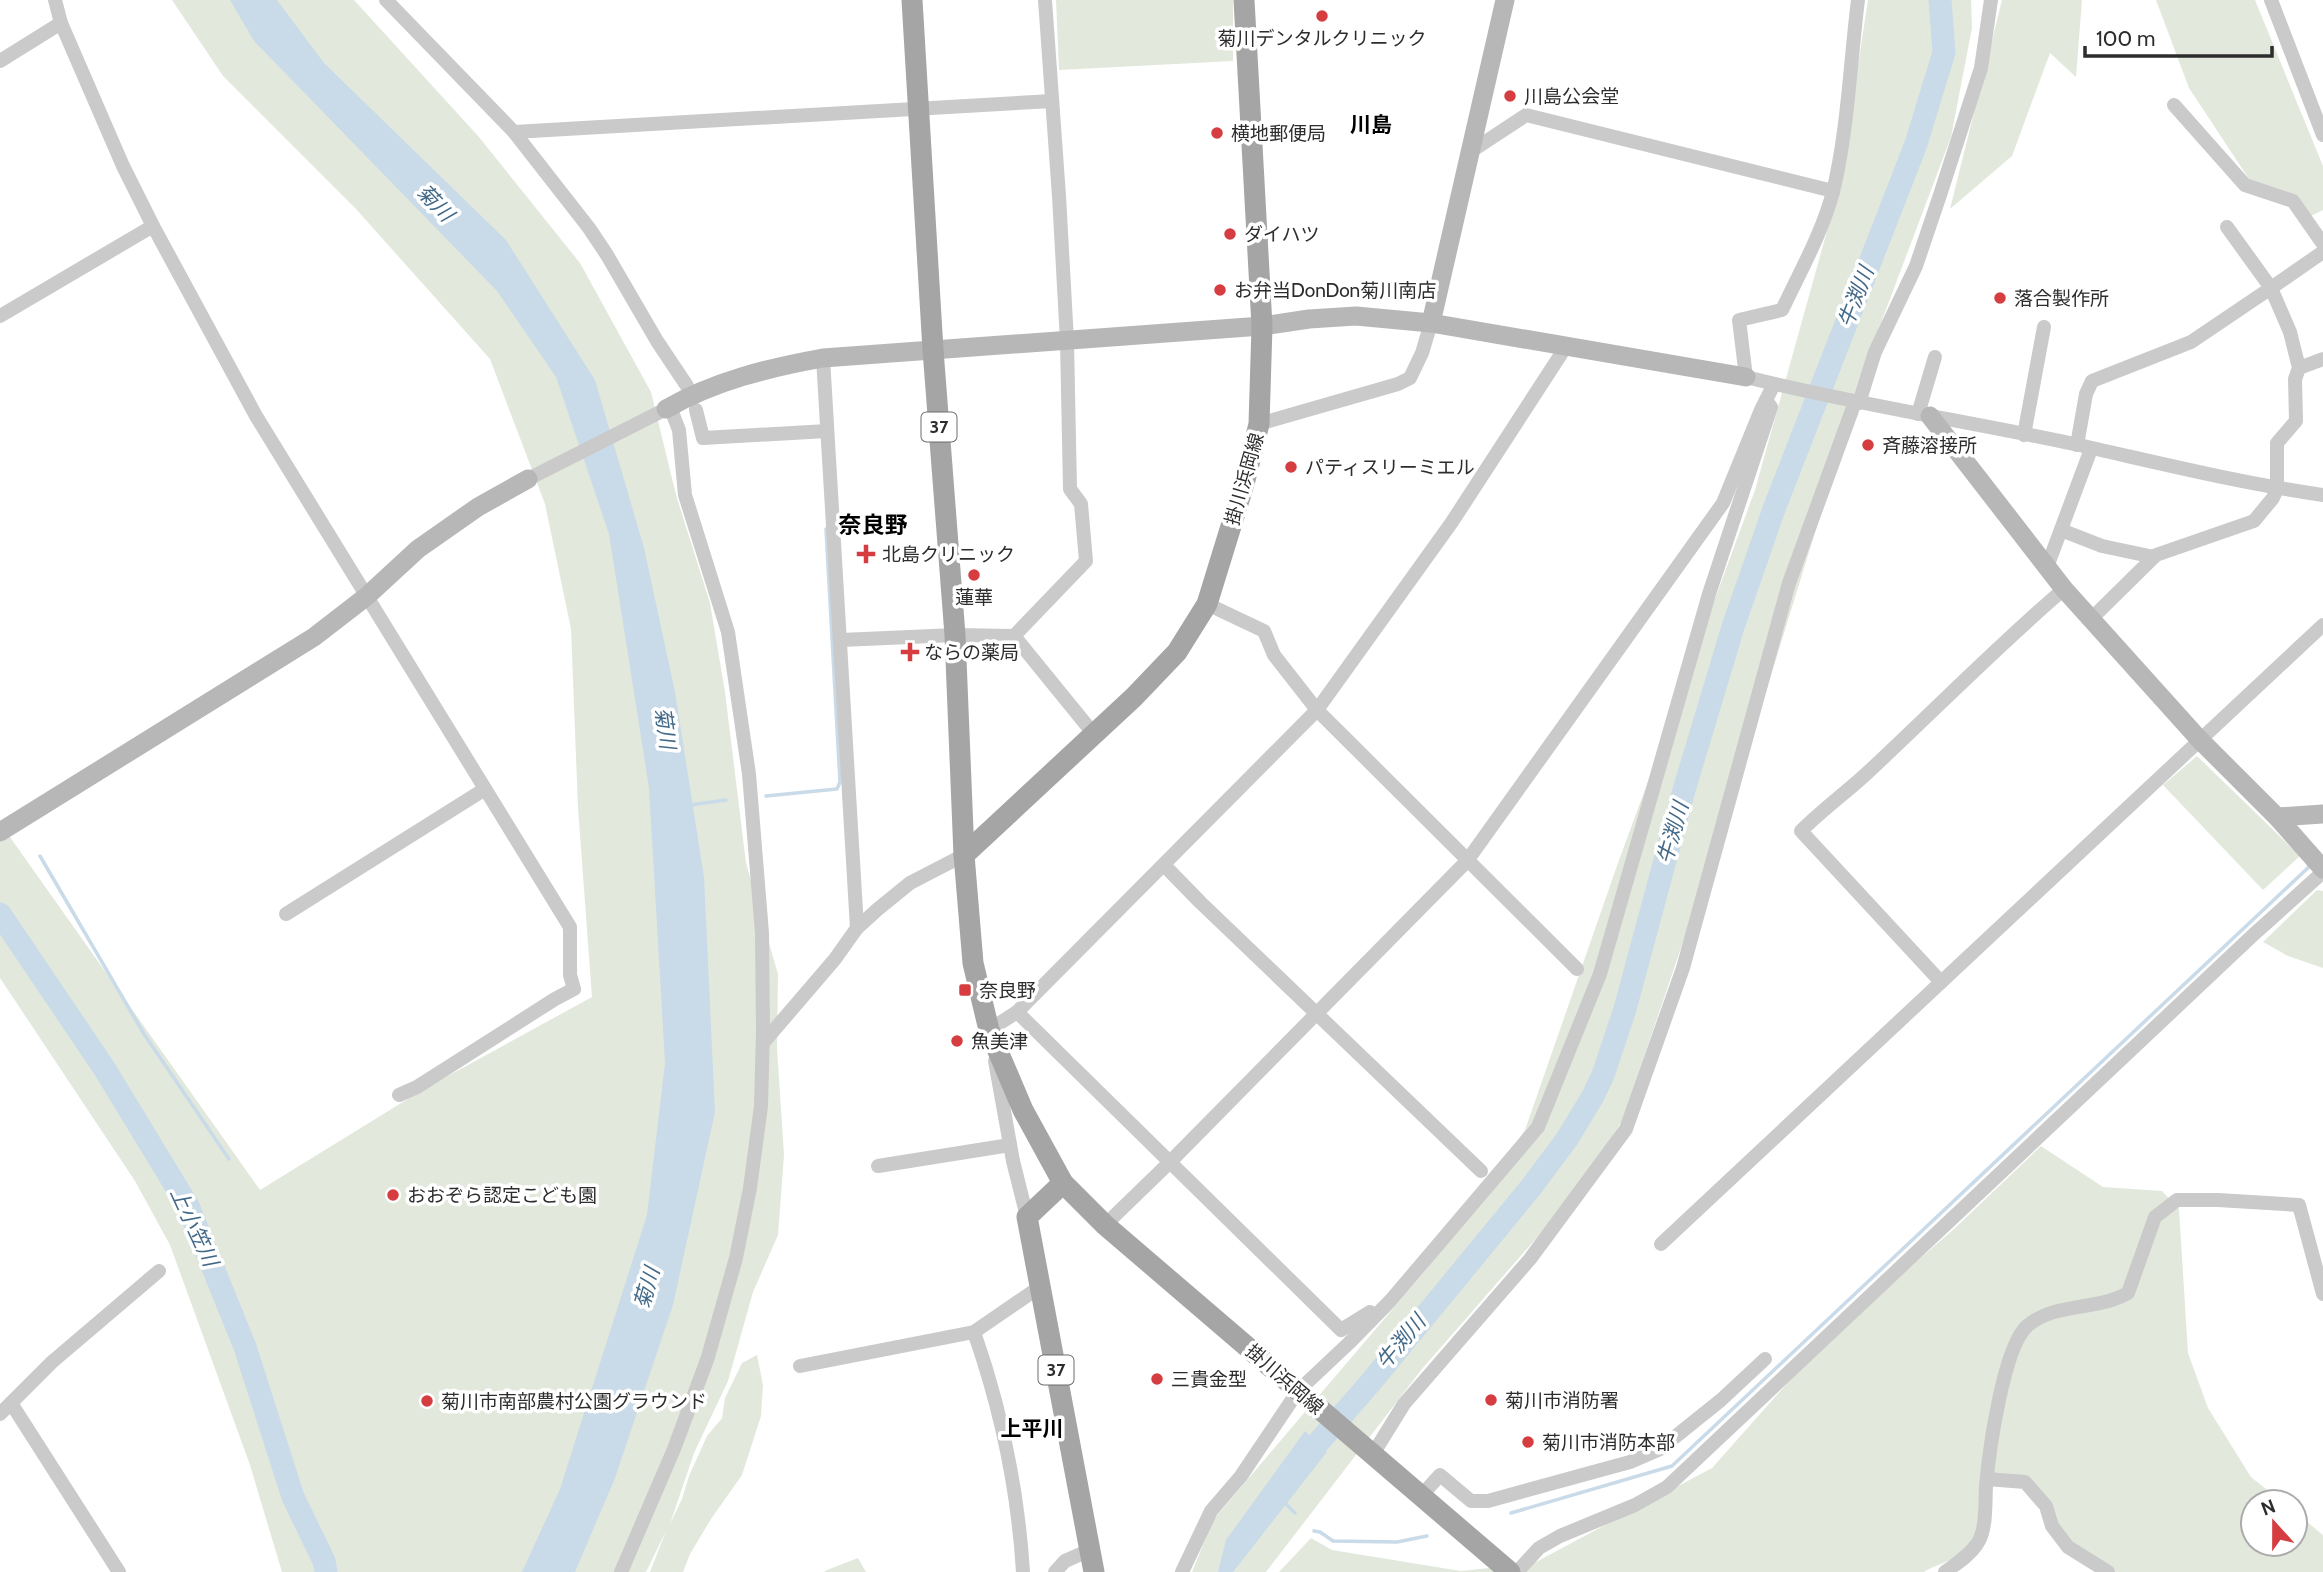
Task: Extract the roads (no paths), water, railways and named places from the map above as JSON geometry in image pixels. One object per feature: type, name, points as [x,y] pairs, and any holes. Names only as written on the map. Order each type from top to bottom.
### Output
[{"type":"main road","name":"掛川浜岡線","points":[[912,0],[933,350],[955,635],[964,855],[973,963],[989,1030],[1023,1110],[1063,1183],[1105,1225],[1510,1572]]},
{"type":"main road","name":"掛川浜岡線","points":[[964,855],[1134,697],[1177,652],[1207,604],[1244,484],[1259,424],[1262,326],[1244,0]]},
{"type":"main road","points":[[1027,1217],[1063,1183]]},
{"type":"main road","name":"37","points":[[1027,1217],[1094,1572]]},
{"type":"street","points":[[55,0],[61,23],[123,166],[256,416],[570,927],[570,975],[574,989],[417,1087],[399,1095]]},
{"type":"street","points":[[386,0],[514,132],[589,228],[687,386]]},
{"type":"street","points":[[841,640],[955,635],[1014,636],[1086,561],[1082,504],[1070,489],[1067,341],[1045,0]]},
{"type":"street","points":[[1259,424],[1398,384],[1410,378],[1432,323],[1505,0]]},
{"type":"street","points":[[1746,377],[1740,320],[1782,310],[1818,232],[1833,191],[1848,110],[1858,0]]},
{"type":"street","points":[[1369,1450],[1404,1404],[1530,1259],[1626,1129],[1683,968],[1789,583],[1875,352],[1916,266],[1981,68],[1991,0]]},
{"type":"street","points":[[2271,0],[2323,135]]},
{"type":"street","points":[[0,61],[61,23]]},
{"type":"street","points":[[514,132],[1052,101]]},
{"type":"street","points":[[2047,567],[2061,530],[2084,447],[2086,394],[2092,381],[2191,342],[2322,252],[2293,201],[2245,185],[2174,105]]},
{"type":"street","points":[[1470,152],[1526,115],[1833,191]]},
{"type":"street","points":[[0,316],[153,226]]},
{"type":"street","points":[[2091,619],[2154,557],[2254,521],[2277,489],[2277,443],[2296,421],[2295,379],[2299,368],[2290,332],[2271,288],[2227,227]]},
{"type":"street","points":[[0,832],[314,637],[367,597],[418,549],[478,507],[694,394],[773,367],[823,358],[1262,326],[1356,316],[1432,323],[1746,377],[2277,489],[2323,495]]},
{"type":"street","points":[[2024,435],[2044,327]]},
{"type":"street","points":[[1027,1217],[1010,1145],[989,1030],[1017,1012],[1317,710],[1451,522],[1567,345]]},
{"type":"street","points":[[1517,1572],[1539,1548],[1560,1536],[1635,1505],[1667,1487],[2252,936],[2319,865],[2277,817],[2199,739],[2064,589],[1924,415],[1935,357]]},
{"type":"street","points":[[823,358],[857,928]]},
{"type":"street","points":[[2299,368],[2323,359]]},
{"type":"street","points":[[1105,1225],[1467,861],[1723,503],[1774,384]]},
{"type":"street","points":[[1182,1572],[1212,1511],[1303,1395],[1384,1307],[1538,1127],[1600,974],[1709,594],[1771,407],[1766,400]]},
{"type":"street","points":[[621,1572],[679,1436],[708,1357],[736,1258],[750,1188],[761,1106],[762,933],[749,774],[728,632],[685,495],[679,430],[668,408]]},
{"type":"street","points":[[696,410],[703,438],[827,431]]},
{"type":"street","points":[[2061,530],[2102,546],[2154,557]]},
{"type":"street","points":[[1941,982],[1801,831],[1864,775],[2016,629],[2064,589]]},
{"type":"street","points":[[1207,604],[1264,631],[1274,655],[1317,710],[1577,969]]},
{"type":"street","points":[[1661,1244],[2323,625]]},
{"type":"street","points":[[1014,636],[1093,733]]},
{"type":"street","points":[[286,914],[485,789]]},
{"type":"street","points":[[2277,817],[2323,814]]},
{"type":"street","points":[[763,1043],[857,928],[910,883],[964,855]]},
{"type":"street","points":[[1164,865],[1481,1171]]},
{"type":"street","points":[[1017,1012],[1342,1330],[1374,1309],[1384,1307]]},
{"type":"street","points":[[878,1166],[1010,1145]]},
{"type":"street","points":[[1945,1572],[1970,1553],[1980,1539],[1995,1416],[2008,1367],[2021,1334],[2027,1326],[2046,1314],[2114,1301],[2128,1293],[2155,1217],[2177,1200],[2299,1205],[2323,1294]]},
{"type":"street","points":[[0,1414],[52,1362],[159,1271]]},
{"type":"street","points":[[800,1367],[974,1332],[1041,1286]]},
{"type":"street","points":[[974,1332],[986,1364],[1008,1461],[1020,1520],[1023,1572]]},
{"type":"street","points":[[1421,1496],[1440,1475],[1471,1501],[1488,1501],[1630,1462],[1660,1449],[1685,1430],[1765,1359]]},
{"type":"street","points":[[11,1403],[118,1572]]},
{"type":"street","points":[[1987,1479],[2025,1482],[2046,1506],[2052,1526],[2068,1547],[2108,1572]]},
{"type":"street","points":[[1055,1572],[1065,1561],[1090,1550]]},
{"type":"water","name":"菊川","points":[[230,0],[277,0],[324,63],[506,240],[595,380],[644,548],[675,692],[704,877],[715,1112],[673,1305],[615,1478],[575,1572],[522,1572],[560,1489],[647,1215],[665,1063],[649,788],[609,534],[556,377],[497,291],[254,41]]},
{"type":"water","points":[[1305,1431],[1327,1452],[1233,1572],[1218,1572],[1226,1540]]},
{"type":"waterway","name":"牛渕川","points":[[1297,1467],[1371,1382],[1532,1186],[1567,1139],[1603,1075],[1625,1009],[1684,790],[1733,627],[1774,509],[1916,144],[1944,52],[1940,0]]},
{"type":"waterway","points":[[766,796],[837,789],[840,782],[826,529]]},
{"type":"waterway","points":[[690,805],[726,800]]},
{"type":"waterway","points":[[40,856],[144,1034],[229,1159]]},
{"type":"waterway","points":[[1511,1513],[1672,1466],[2311,865]]},
{"type":"waterway","name":"上小笠川","points":[[0,914],[104,1068],[188,1206],[245,1347],[293,1497],[324,1561],[326,1572]]},
{"type":"waterway","points":[[1284,1502],[1295,1513]]},
{"type":"waterway","points":[[1314,1531],[1333,1541],[1397,1542],[1427,1536]]},
{"type":"place","name":"菊川デンタルクリニック","points":[[1322,16]]},
{"type":"place","name":"川島公会堂","points":[[1510,96]]},
{"type":"place","name":"横地郵便局","points":[[1217,133]]},
{"type":"place","name":"ダイハツ","points":[[1230,234]]},
{"type":"place","name":"お弁当DonDon菊川南店","points":[[1220,290]]},
{"type":"place","name":"落合製作所","points":[[2000,298]]},
{"type":"place","name":"斉藤溶接所","points":[[1868,445]]},
{"type":"place","name":"パティスリーミエル","points":[[1291,467]]},
{"type":"place","name":"北島クリニック","points":[[866,554]]},
{"type":"place","name":"蓮華","points":[[974,575]]},
{"type":"place","name":"ならの薬局","points":[[910,652]]},
{"type":"place","name":"奈良野","points":[[965,990]]},
{"type":"place","name":"魚美津","points":[[957,1041]]},
{"type":"place","name":"おおぞら認定こども園","points":[[393,1195]]},
{"type":"place","name":"三貴金型","points":[[1157,1379]]},
{"type":"place","name":"菊川市消防署","points":[[1491,1400]]},
{"type":"place","name":"菊川市南部農村公園グラウンド","points":[[427,1401]]},
{"type":"place","name":"菊川市消防本部","points":[[1528,1442]]},
{"type":"district","name":"川島","points":[[1371,125]]},
{"type":"district","name":"奈良野","points":[[873,525]]},
{"type":"district","name":"上平川","points":[[1032,1429]]}]
